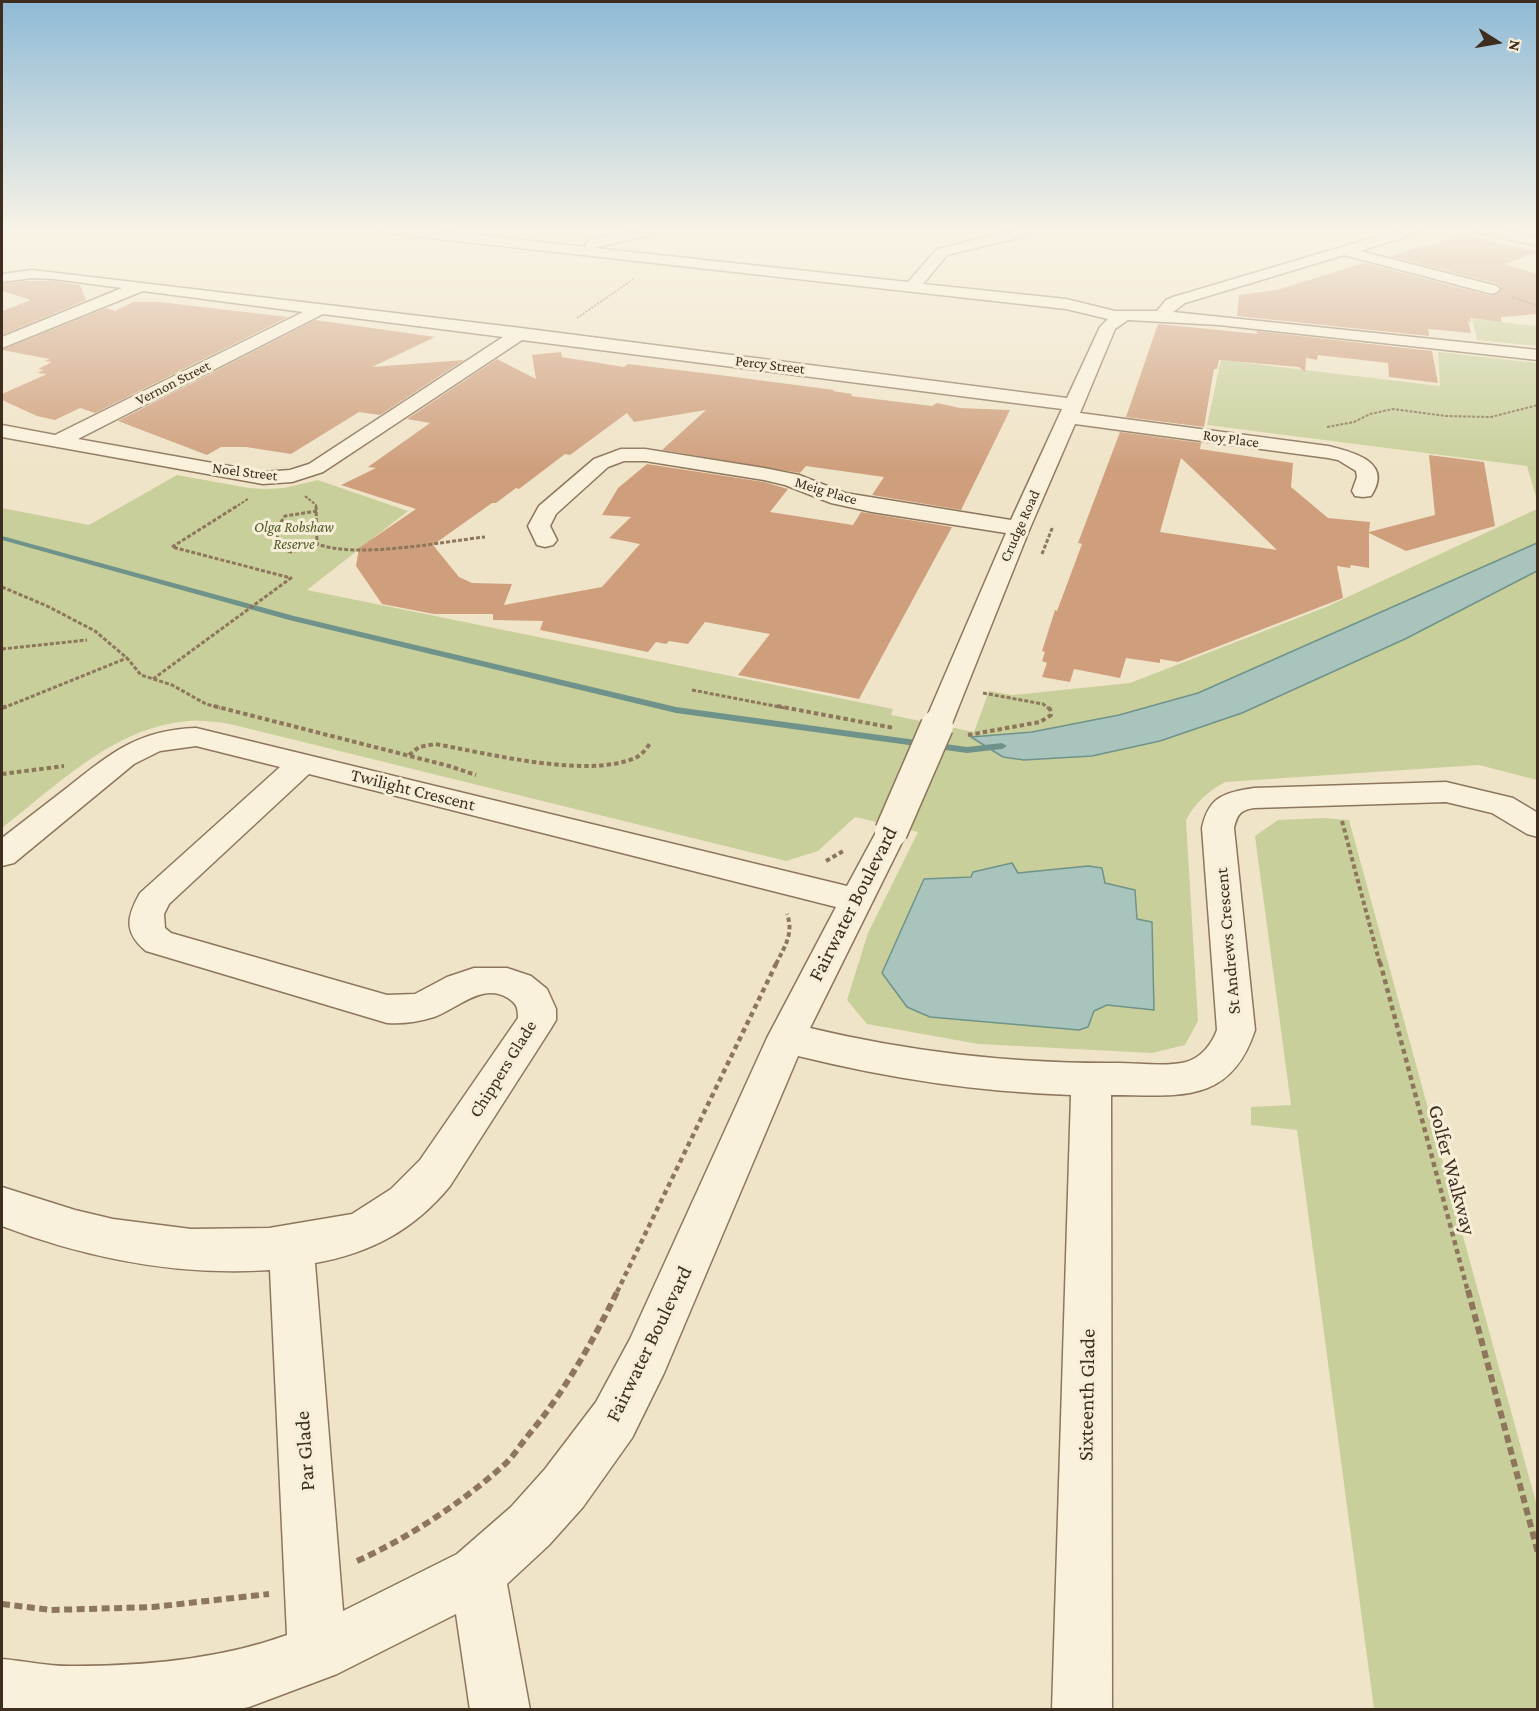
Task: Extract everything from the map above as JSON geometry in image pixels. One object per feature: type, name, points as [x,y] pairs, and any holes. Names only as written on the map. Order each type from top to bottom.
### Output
[{"type":"street","points":[[2,342],[84,309]]},
{"type":"street","name":"Percy Street","points":[[310,309],[521,333],[1072,411]]},
{"type":"street","points":[[1092,309],[1114,313],[1218,320],[1538,355]]},
{"type":"street","name":"Vernon Street","points":[[58,441],[319,310]]},
{"type":"street","points":[[1114,313],[1165,311],[1218,320]]},
{"type":"street","name":"Crudge Road","points":[[937,726],[1019,528],[1114,313]]},
{"type":"street","name":"Noel Street","points":[[2,431],[263,478],[292,476],[316,468],[521,333]]},
{"type":"street","name":"Roy Place","points":[[1072,411],[1336,454],[1356,461],[1365,468],[1368,480],[1364,491]]},
{"type":"street","name":"Meig Place","points":[[545,540],[539,526],[548,511],[601,463],[629,451],[791,480],[839,498],[872,505],[1019,528]]},
{"type":"street","name":"Fairwater Boulevard","points":[[2,1688],[74,1696],[156,1691],[249,1678],[317,1654],[477,1574],[530,1526],[564,1488],[615,1420],[647,1356],[786,1038],[856,900],[871,839],[937,726]]},
{"type":"street","name":"Twilight Crescent","points":[[2,855],[123,758],[141,747],[177,737],[213,739],[856,900]]},
{"type":"street","name":"Chippers Glade","points":[[2,1206],[51,1225],[150,1245],[179,1249],[241,1251],[291,1247],[342,1238],[371,1227],[419,1193],[435,1173],[537,1020],[539,1008],[535,999],[526,990],[487,980],[463,986],[422,1006],[387,1010],[170,946],[151,937],[147,929],[146,914],[157,896],[303,763]]},
{"type":"street","name":"St Andrews Crescent","points":[[786,1038],[857,1054],[968,1073],[1091,1080],[1194,1076],[1215,1066],[1230,1050],[1236,1030],[1218,828],[1221,813],[1234,801],[1254,798],[1446,792],[1502,805],[1538,827]]},
{"type":"street","name":"Sixteenth Glade","points":[[1082,1710],[1091,1080]]},
{"type":"street","name":"Par Glade","points":[[291,1247],[317,1654]]},
{"type":"street","points":[[477,1574],[500,1710]]},
{"type":"path","points":[[576,318],[590,309]]},
{"type":"path","points":[[1322,427],[1354,422],[1370,414],[1393,409],[1446,416],[1491,417],[1538,405]]},
{"type":"path","points":[[153,679],[291,578],[172,547],[256,494]]},
{"type":"path","points":[[301,494],[314,502],[317,511],[318,544]]},
{"type":"path","points":[[317,511],[298,512],[281,518],[278,522],[276,547],[292,552],[318,544],[328,549],[348,550],[485,537]]},
{"type":"path","points":[[2,587],[47,606],[95,631],[127,658],[141,675],[172,685]]},
{"type":"path","points":[[2,649],[87,640]]},
{"type":"path","points":[[2,708],[127,658]]},
{"type":"path","points":[[692,690],[894,728]]},
{"type":"path","points":[[968,735],[1040,722],[1051,715],[1050,709],[1043,704],[980,692]]},
{"type":"path","points":[[408,756],[419,747],[435,744],[589,767],[633,759],[651,742]]},
{"type":"path","points":[[2,774],[69,766]]},
{"type":"path","name":"Golfer Walkway","points":[[1334,795],[1538,1554]]},
{"type":"path","points":[[818,863],[831,860],[871,839]]},
{"type":"path","points":[[2,1604],[51,1610],[153,1607],[270,1593],[314,1581],[390,1546],[460,1499],[504,1465],[548,1412],[591,1346],[735,1044],[789,938],[791,925],[788,916],[781,908]]},
{"type":"green space","points":[[1472,319],[1537,326],[1537,346],[1477,340]]},
{"type":"green space","points":[[1438,352],[1537,363],[1537,500],[1527,466],[1207,425],[1221,360],[1440,386]]},
{"type":"green space","name":"Olga Robshaw Reserve","points":[[177,475],[266,489],[284,488],[318,480],[408,511],[307,590],[893,709],[891,715],[974,732],[989,691],[1013,695],[1130,683],[1326,607],[1537,509],[1537,780],[1479,765],[1225,782],[1213,790],[1202,798],[1186,820],[1198,1021],[1185,1045],[1152,1053],[978,1044],[867,1024],[847,1000],[868,933],[918,832],[855,817],[818,851],[786,861],[230,724],[189,721],[136,734],[112,746],[66,776],[2,828],[2,508],[89,525]]},
{"type":"green space","points":[[1323,818],[1349,820],[1537,1506],[1537,1709],[1374,1709],[1297,1130],[1251,1125],[1251,1107],[1291,1105],[1255,836],[1278,820]]},
{"type":"water","points":[[1537,543],[1537,571],[1405,639],[1242,713],[1160,741],[1092,756],[1024,760],[1003,757],[971,737],[1032,732],[1119,715],[1198,693]]},
{"type":"water","points":[[1012,863],[1018,873],[1088,866],[1102,868],[1105,883],[1135,890],[1137,919],[1152,922],[1154,1010],[1107,1005],[1094,1011],[1088,1027],[1079,1030],[930,1017],[907,1007],[882,973],[924,879],[971,877],[973,872]]},
{"type":"building","points":[[8,309],[65,309],[2,335],[2,311]]},
{"type":"building","points":[[104,309],[115,311],[119,309],[218,309],[288,317],[95,413],[80,408],[55,420],[37,416],[2,400],[2,394],[47,374],[37,373],[44,370],[38,369],[52,362],[45,361],[50,359],[2,350]]},
{"type":"building","points":[[1238,309],[1538,309],[1538,314],[1501,317],[1501,322],[1470,318],[1471,322],[1468,321],[1471,333],[1428,329],[1429,336],[1237,316]]},
{"type":"building","points":[[315,320],[435,337],[372,367],[464,360],[380,415],[359,412],[291,454],[246,447],[221,447],[207,455],[118,421]]},
{"type":"building","points":[[1158,324],[1258,334],[1256,331],[1432,351],[1438,383],[1389,377],[1388,363],[1318,355],[1317,360],[1306,358],[1305,372],[1299,367],[1219,360],[1217,369],[1214,369],[1204,427],[1126,417]]},
{"type":"building","points":[[561,352],[562,357],[624,367],[628,364],[720,375],[834,390],[852,394],[851,396],[932,406],[937,403],[960,408],[1010,410],[961,510],[872,495],[884,477],[806,466],[800,473],[662,450],[706,410],[634,422],[627,413],[570,455],[565,454],[519,489],[516,488],[496,503],[492,503],[433,545],[459,577],[472,583],[512,584],[504,605],[602,587],[640,544],[609,538],[631,517],[602,515],[618,488],[647,464],[764,482],[788,489],[770,512],[853,525],[861,512],[952,527],[859,699],[738,675],[770,634],[705,622],[688,644],[669,641],[666,644],[656,642],[648,652],[540,630],[543,621],[493,620],[493,614],[434,614],[382,604],[356,566],[359,548],[416,509],[341,485],[376,468],[368,467],[430,423],[407,419],[497,359],[536,379],[532,355]]},
{"type":"building","points":[[1120,432],[1201,443],[1200,449],[1293,463],[1291,487],[1328,518],[1370,522],[1369,532],[1435,515],[1429,455],[1484,462],[1495,526],[1406,551],[1369,533],[1369,568],[1351,565],[1350,568],[1337,566],[1343,598],[1178,662],[1160,659],[1160,663],[1126,658],[1120,678],[1074,669],[1070,682],[1042,677],[1047,663],[1042,661],[1045,652],[1042,651],[1055,610],[1057,611],[1082,544],[1078,543]],"holes":[[[1181,458],[1277,550],[1160,532]]]},
{"type":"waterway","points":[[2,538],[292,618],[676,710],[967,750],[1002,746]]}]
